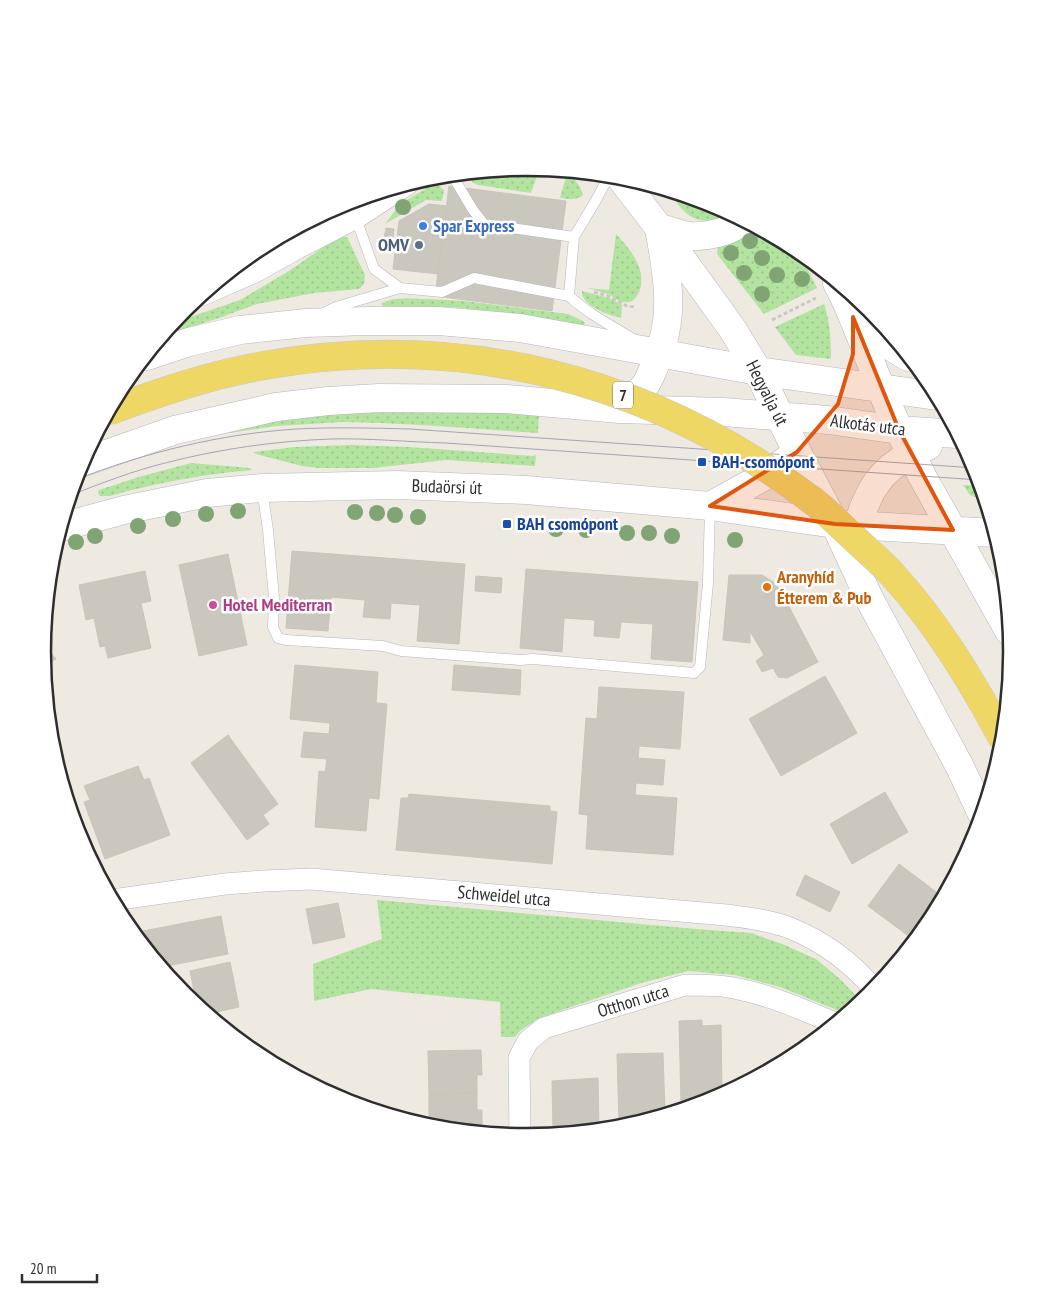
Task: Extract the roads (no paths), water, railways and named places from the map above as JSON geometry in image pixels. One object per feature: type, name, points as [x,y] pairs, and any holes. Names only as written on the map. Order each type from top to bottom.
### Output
[{"type":"main road","name":"Hegyalja út","points":[[627,187],[733,330],[758,371],[797,452],[847,525],[870,600],[960,767],[978,805]]},
{"type":"main road","points":[[620,409],[645,387],[660,354],[664,338],[669,306],[666,266],[659,228],[689,236],[710,235],[737,225]]},
{"type":"main road","points":[[828,290],[872,335],[893,348]]},
{"type":"main road","points":[[710,506],[763,477],[797,452],[828,420],[847,384],[853,354],[853,317]]},
{"type":"main road","points":[[853,317],[904,442],[1002,618]]},
{"type":"main road","points":[[158,352],[189,342],[240,330],[306,322],[448,322],[520,328],[758,371],[927,395]]},
{"type":"main road","name":"7","points":[[119,407],[176,387],[222,374],[261,366],[367,355],[415,355],[489,361],[560,376],[624,396],[680,419],[717,438],[811,499],[890,572],[924,612],[952,650],[997,727]]},
{"type":"main road","points":[[92,459],[175,430],[276,407],[328,401],[379,398],[506,399],[620,409],[723,412],[779,417]]},
{"type":"main road","name":"Alkotás utca","points":[[779,417],[828,420],[904,442]]},
{"type":"main road","points":[[904,442],[950,435]]},
{"type":"main road","points":[[847,525],[863,508],[872,488],[883,474],[896,463],[904,442]]},
{"type":"main road","name":"Budaörsi út","points":[[68,525],[124,510],[207,493],[262,488],[397,485],[526,490],[710,506],[847,525]]},
{"type":"main road","points":[[847,525],[988,532]]},
{"type":"street","points":[[224,286],[255,272],[356,218],[389,197]]},
{"type":"street","name":"Schweidel utca","points":[[122,901],[225,884],[311,879],[726,915],[754,919],[790,928],[829,948],[869,982]]},
{"type":"street","name":"Otthon utca","points":[[520,1128],[519,1058],[528,1041],[544,1028],[685,985],[709,985],[743,990],[787,1003],[828,1020]]},
{"type":"lane","points":[[456,181],[484,224],[574,237]]},
{"type":"lane","points":[[605,183],[574,237],[569,292],[580,306],[660,354]]},
{"type":"lane","points":[[356,218],[374,268],[400,288]]},
{"type":"lane","points":[[306,322],[336,308],[400,288],[442,292],[474,278],[569,292]]},
{"type":"lane","points":[[262,488],[274,598],[273,627],[278,638],[383,646],[401,651],[520,660],[533,659],[694,673],[700,667],[708,583],[710,506]]},
{"type":"tram line","points":[[85,476],[156,453],[212,440],[268,431],[324,428],[410,429],[966,467]]},
{"type":"tram line","points":[[79,492],[129,473],[185,458],[247,446],[331,439],[446,443],[971,479]]},
{"type":"place","name":"Spar Express","points":[[423,226]]},
{"type":"place","name":"OMV","points":[[419,245]]},
{"type":"place","name":"BAH-csomópont","points":[[702,462]]},
{"type":"place","name":"BAH csomópont","points":[[507,524]]},
{"type":"place","name":"Aranyhíd Étterem & Pub","points":[[767,587]]},
{"type":"place","name":"Hotel Mediterran","points":[[213,605]]}]
